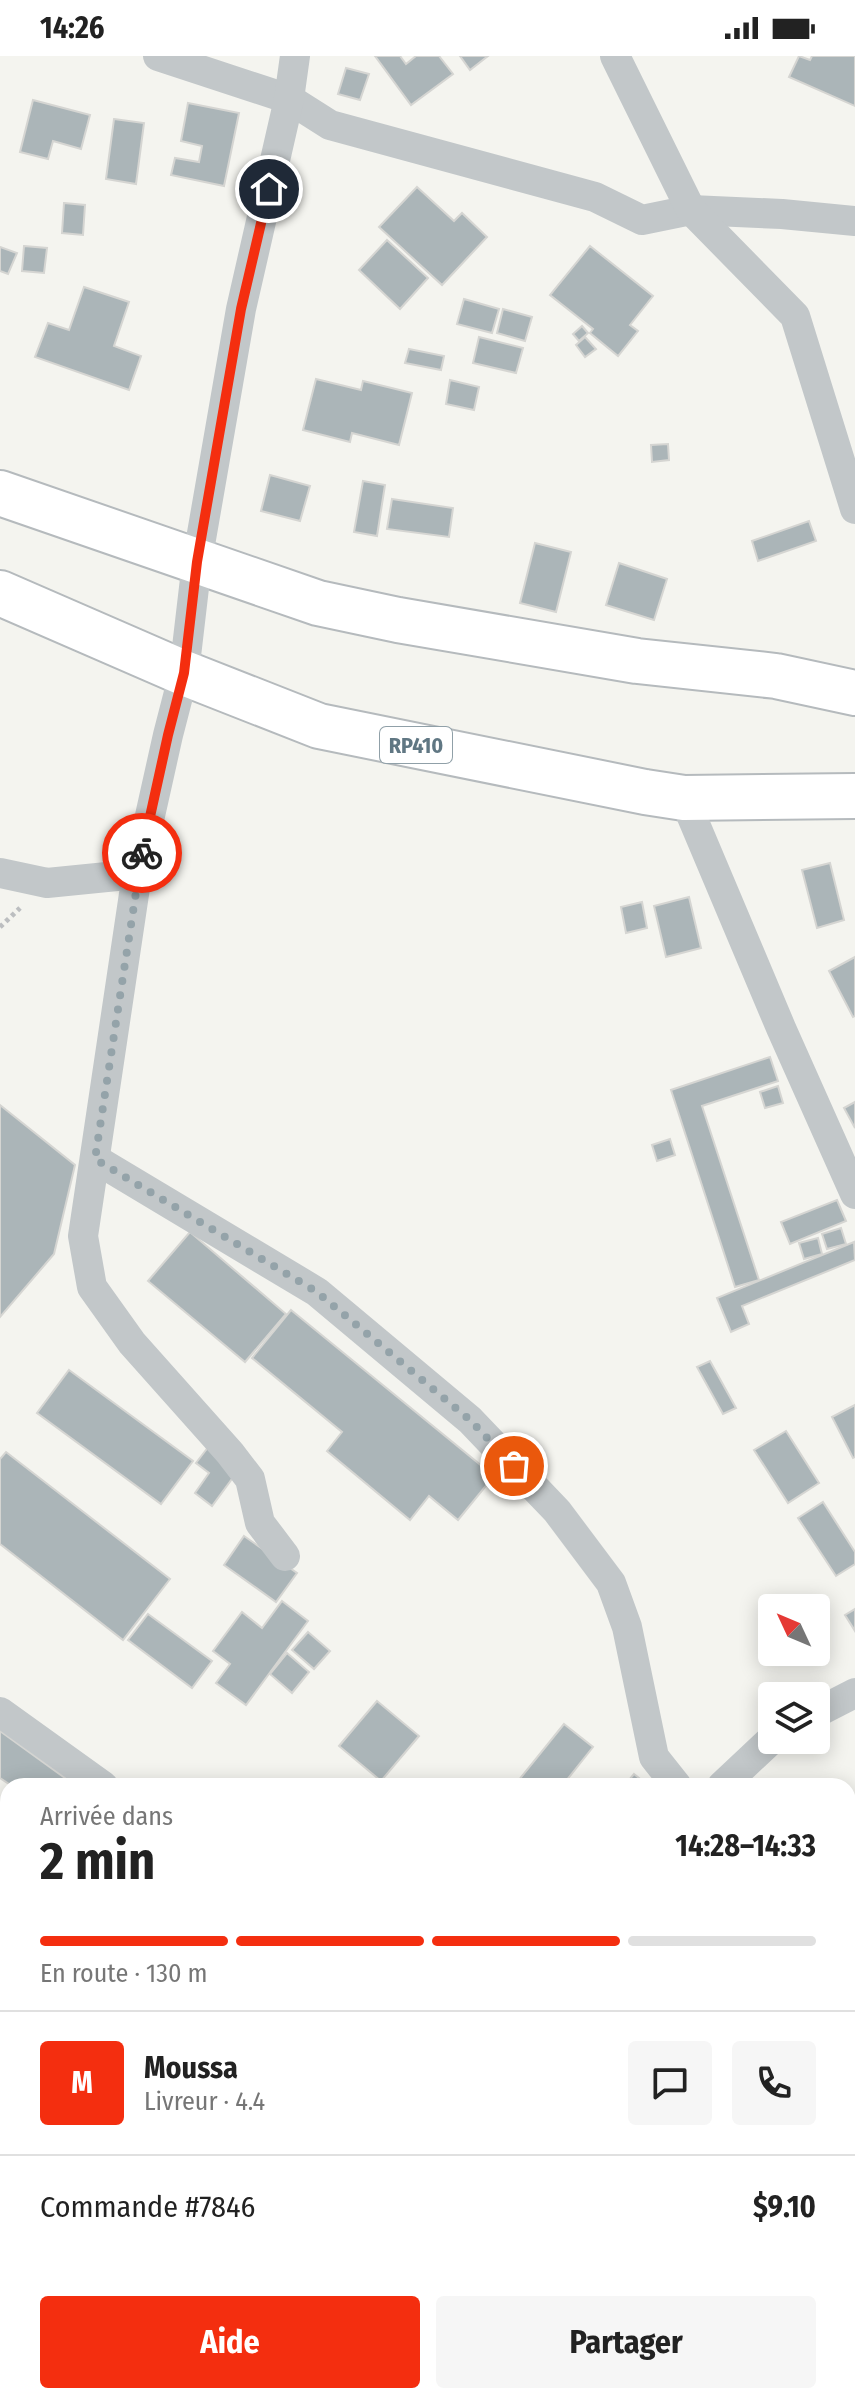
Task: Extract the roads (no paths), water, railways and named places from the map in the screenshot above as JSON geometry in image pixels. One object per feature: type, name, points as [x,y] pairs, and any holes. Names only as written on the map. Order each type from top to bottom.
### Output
[{"type":"main road","points":[[0,493],[318,603],[398,620],[637,661],[776,676],[855,693]]},
{"type":"main road","name":"RP410","points":[[0,593],[184,673],[319,726],[684,798],[855,796]]},
{"type":"street","points":[[158,56],[289,99],[330,125],[595,197],[642,220],[691,210],[855,221]]},
{"type":"street","points":[[285,1556],[260,1523],[250,1479],[132,1343],[92,1287],[83,1236],[137,874],[184,673],[197,562],[241,309],[289,99],[295,56]]},
{"type":"street","points":[[615,56],[691,210],[795,316],[855,509]]},
{"type":"street","points":[[684,798],[855,1194]]},
{"type":"street","points":[[0,873],[47,883],[137,874]]},
{"type":"street","points":[[95,1159],[317,1292],[470,1420],[557,1511],[611,1583],[627,1627],[654,1757],[671,1778]]},
{"type":"street","points":[[830,1706],[855,1693]]},
{"type":"street","points":[[0,1712],[92,1778]]},
{"type":"street","points":[[731,1778],[758,1752]]}]
